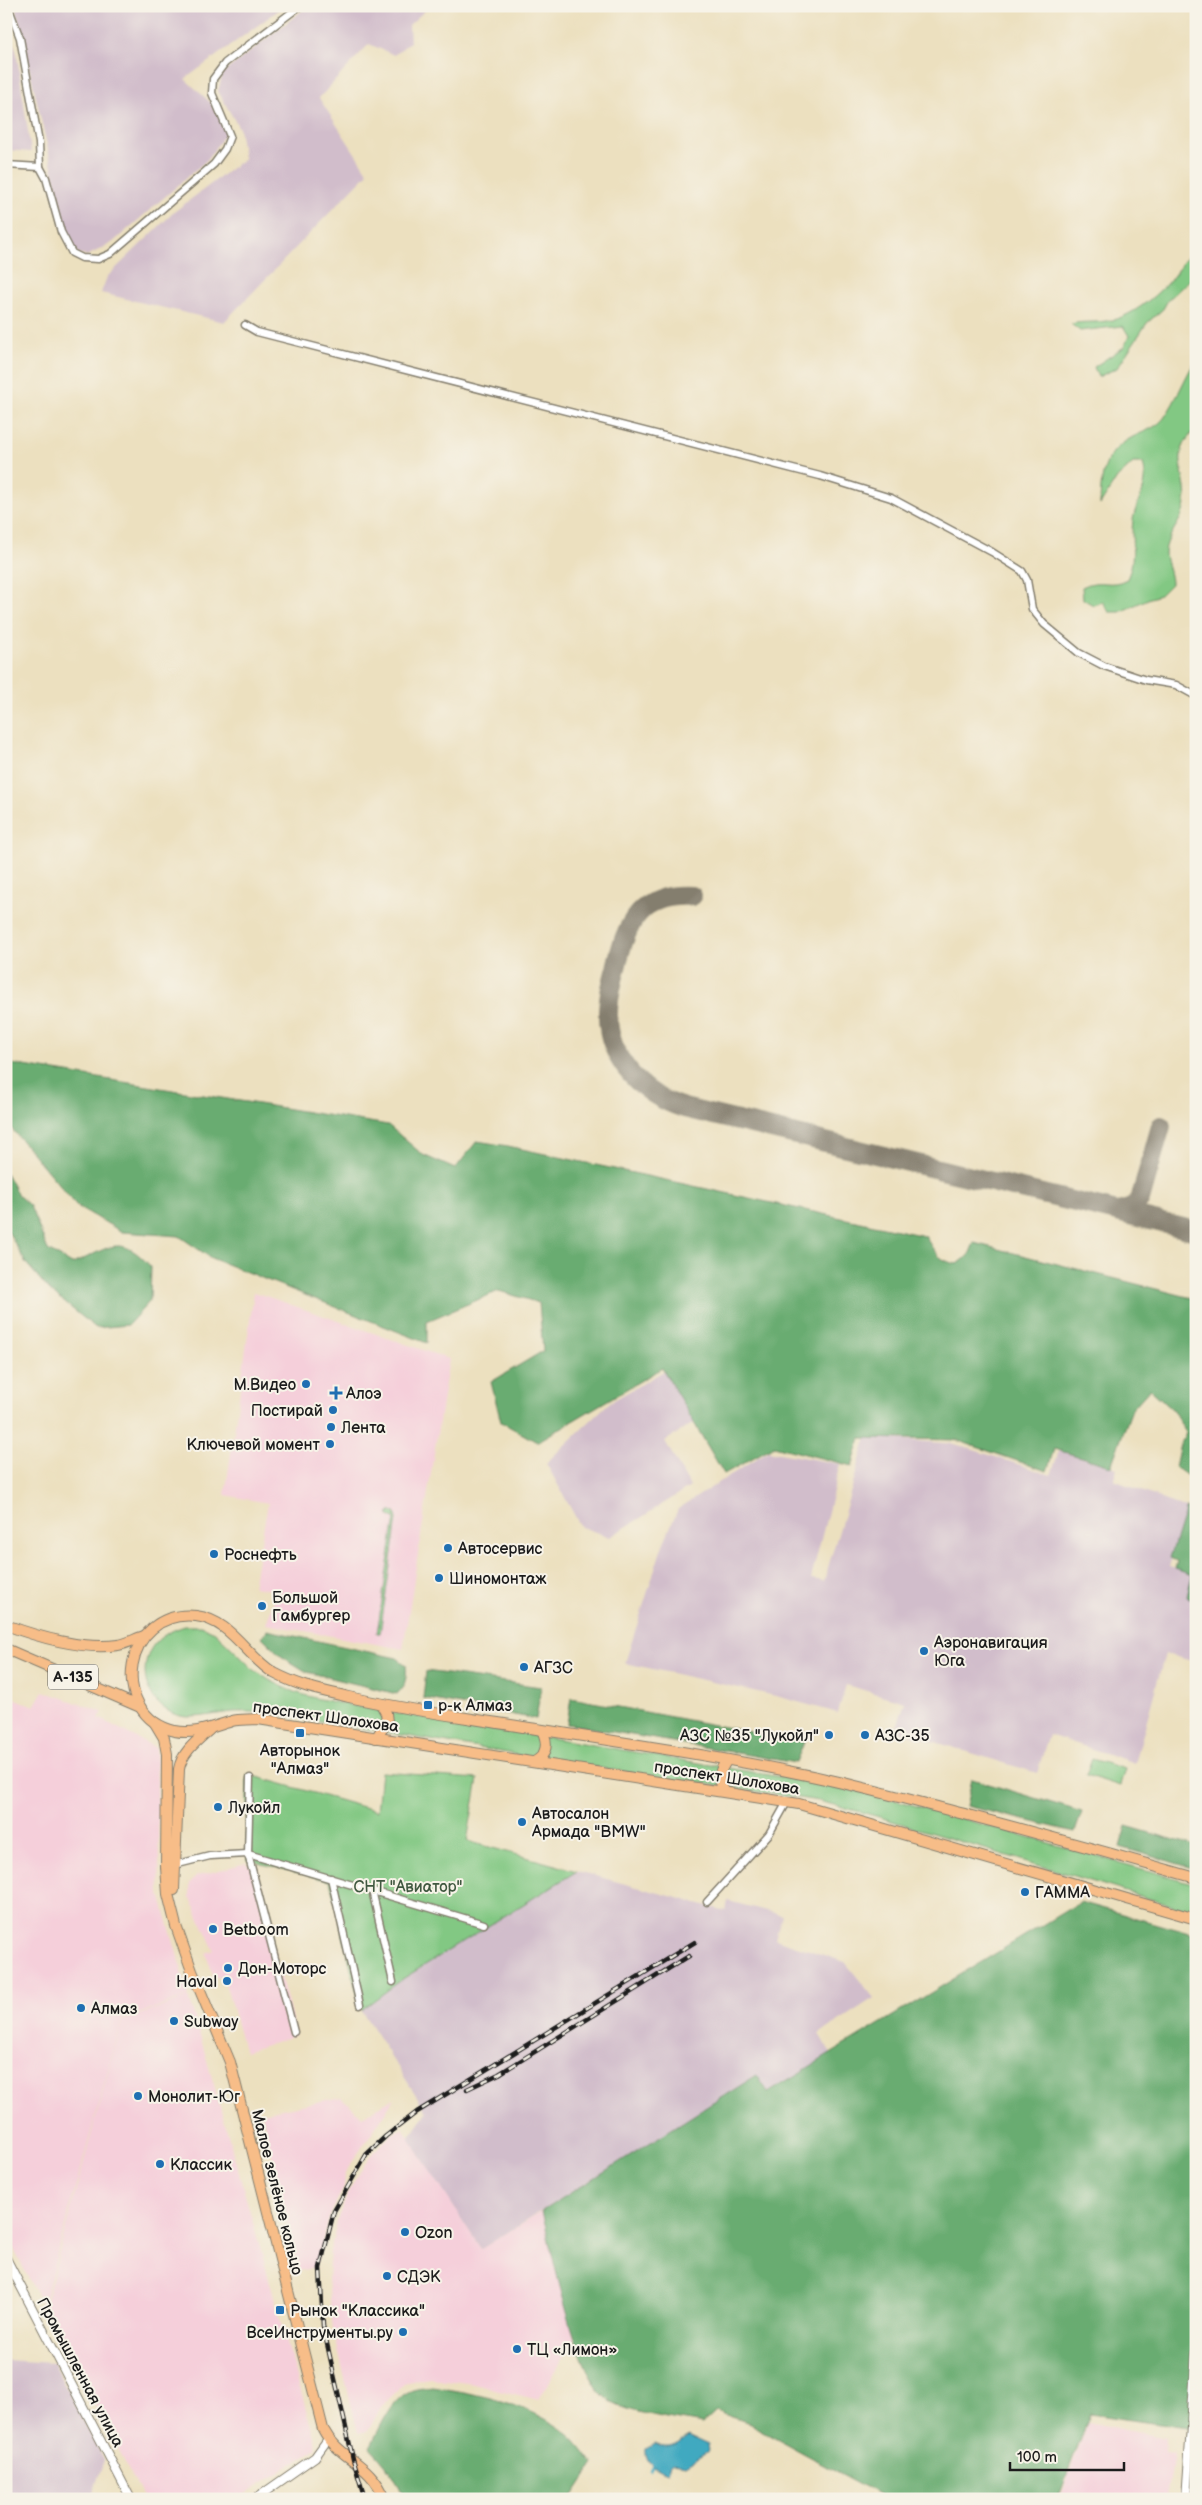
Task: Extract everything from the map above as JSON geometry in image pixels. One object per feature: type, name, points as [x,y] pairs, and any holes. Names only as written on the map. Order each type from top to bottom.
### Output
[{"type":"main road","name":"проспект Шолохова","points":[[1196,1878],[910,1800],[805,1774],[380,1704],[300,1686],[272,1672],[223,1626],[203,1617],[186,1615],[172,1618],[156,1625],[144,1636],[133,1654],[130,1680],[140,1707],[154,1722],[170,1730],[188,1733],[210,1729],[235,1720],[258,1719],[787,1802],[898,1831],[1196,1919]]},
{"type":"main road","name":"А-135","points":[[6,1625],[29,1633],[99,1646],[120,1645],[144,1636]]},
{"type":"main road","name":"А-135","points":[[6,1649],[140,1707]]},
{"type":"main road","points":[[376,1738],[387,1722],[386,1713],[380,1704]]},
{"type":"main road","name":"Малое зелёное кольцо","points":[[154,1722],[164,1738],[167,1754],[166,1867],[168,1894],[176,1926],[192,1971],[230,2062],[323,2429],[328,2439]]},
{"type":"main road","name":"Малое зелёное кольцо","points":[[176,1926],[174,1865],[180,1762],[193,1744],[210,1729]]},
{"type":"main road","points":[[534,1762],[539,1760],[546,1748],[546,1740],[542,1730]]},
{"type":"main road","points":[[723,1791],[718,1779],[719,1772],[727,1760]]},
{"type":"main road","points":[[328,2439],[372,2474],[385,2499]]},
{"type":"street","points":[[8,6],[20,38],[39,144],[40,167],[46,178],[61,232],[72,252],[82,258],[91,260],[110,254],[214,164],[225,148],[230,136],[212,93],[213,79],[225,63],[300,6]]},
{"type":"street","points":[[6,165],[40,167]]},
{"type":"street","points":[[245,325],[257,332],[820,476],[891,498],[992,552],[1022,571],[1027,580],[1032,609],[1044,624],[1079,653],[1104,666],[1146,680],[1176,685],[1196,696]]},
{"type":"street","points":[[250,1778],[248,1854],[294,2032]]},
{"type":"street","points":[[707,1902],[769,1834],[787,1802]]},
{"type":"street","points":[[174,1865],[210,1856],[248,1854],[484,1924]]},
{"type":"street","points":[[331,1878],[360,2005]]},
{"type":"street","points":[[372,1890],[393,1982]]},
{"type":"street","name":"Промышленная улица","points":[[6,2258],[131,2499]]},
{"type":"street","points":[[1186,2499],[1193,2444],[1196,2354]]},
{"type":"street","points":[[254,2499],[315,2457],[328,2439]]},
{"type":"shaded area","points":[[15,6],[284,6],[185,79],[211,103],[227,131],[207,160],[112,243],[87,256],[77,253],[68,237]]},
{"type":"shaded area","points":[[308,6],[430,6],[409,25],[410,42],[394,55],[369,44],[319,98],[368,173],[224,322],[101,293],[107,277],[174,212],[244,159],[239,128],[218,91],[223,73]]},
{"type":"shaded area","points":[[6,22],[16,50],[31,152],[6,150]]},
{"type":"shaded area","name":"Лента","points":[[254,1292],[449,1359],[403,1649],[266,1624],[276,1594],[272,1590],[253,1587],[268,1503],[225,1495]]},
{"type":"shaded area","points":[[669,1368],[697,1421],[665,1441],[690,1487],[610,1537],[581,1527],[546,1463],[609,1403]]},
{"type":"shaded area","points":[[867,1437],[955,1444],[1051,1475],[1059,1451],[1117,1468],[1114,1480],[1187,1509],[1169,1567],[1194,1574],[1196,1662],[1165,1654],[1135,1763],[1049,1735],[1037,1773],[896,1730],[905,1702],[846,1685],[838,1713],[776,1696],[625,1663],[662,1547],[678,1509],[768,1451],[840,1464],[811,1579],[824,1581]]},
{"type":"shaded area","name":"Алмаз","points":[[43,1691],[103,1712],[99,1718],[156,1748],[160,1894],[189,1996],[122,2020],[43,2306],[6,2234],[6,1695],[34,1706]]},
{"type":"shaded area","points":[[246,1863],[252,1867],[296,2035],[245,2052],[223,1976],[214,1978],[206,1953],[214,1950],[190,1897],[190,1883],[197,1876]]},
{"type":"shaded area","points":[[577,1871],[726,1911],[728,1901],[782,1915],[775,1939],[845,1962],[874,1998],[819,2034],[831,2054],[767,2092],[757,2075],[481,2249],[409,2138],[427,2112],[361,2010],[404,1978]]},
{"type":"shaded area","name":"Классик","points":[[189,1997],[317,2448],[237,2499],[144,2499],[44,2308],[122,2021]]},
{"type":"shaded area","points":[[341,2097],[362,2116],[395,2098],[345,2173],[344,2188],[332,2209],[315,2267],[299,2271],[284,2215],[286,2214],[262,2113]]},
{"type":"shaded area","points":[[403,2128],[481,2249],[542,2211],[552,2239],[574,2339],[539,2400],[474,2384],[431,2378],[416,2380],[405,2383],[381,2407],[368,2431],[358,2433],[333,2329],[328,2279],[330,2251],[338,2217],[353,2183],[370,2156],[392,2134]]},
{"type":"shaded area","points":[[6,2360],[53,2363],[104,2460],[91,2499],[6,2499]]},
{"type":"shaded area","points":[[1088,2422],[1165,2438],[1164,2452],[1174,2453],[1167,2499],[1060,2499]]},
{"type":"green space","points":[[1196,249],[1196,274],[1147,323],[1117,368],[1098,377],[1094,367],[1124,347],[1129,336],[1123,326],[1080,331],[1071,324],[1102,322],[1115,319],[1142,306],[1165,286],[1188,255]]},
{"type":"green space","points":[[1196,360],[1196,429],[1187,439],[1181,457],[1185,493],[1184,511],[1168,541],[1165,554],[1171,584],[1160,595],[1120,612],[1109,612],[1103,602],[1093,605],[1083,599],[1082,587],[1095,583],[1121,582],[1127,579],[1133,556],[1133,520],[1144,486],[1145,472],[1143,463],[1133,463],[1117,478],[1100,505],[1102,481],[1107,462],[1119,446],[1162,421]]},
{"type":"green space","points":[[6,1063],[388,1125],[423,1155],[455,1169],[477,1141],[508,1146],[925,1236],[938,1255],[951,1263],[958,1264],[969,1255],[974,1243],[1196,1299],[1196,1482],[1175,1467],[1180,1444],[1186,1433],[1173,1410],[1150,1389],[1132,1409],[1111,1466],[1054,1449],[1047,1471],[956,1440],[861,1438],[852,1466],[774,1446],[724,1474],[662,1368],[537,1442],[501,1422],[491,1382],[543,1351],[539,1303],[499,1291],[427,1321],[427,1343],[211,1258],[179,1236],[122,1232],[77,1206],[6,1122]]},
{"type":"green space","points":[[6,1173],[18,1195],[30,1206],[48,1250],[72,1264],[113,1246],[122,1246],[140,1256],[151,1267],[150,1301],[128,1325],[96,1328],[49,1290],[26,1263],[6,1228]]},
{"type":"green space","points":[[1196,1499],[1196,1600],[1187,1597],[1192,1575],[1175,1569],[1177,1561],[1170,1558],[1186,1508],[1192,1510]]},
{"type":"green space","points":[[390,1512],[395,1512],[397,1519],[380,1633],[377,1633],[395,1518],[389,1516]]},
{"type":"green space","points":[[185,1626],[201,1626],[215,1632],[253,1669],[269,1680],[294,1692],[375,1710],[558,1739],[822,1784],[881,1796],[1196,1884],[1196,1913],[876,1816],[819,1801],[554,1761],[279,1714],[239,1712],[196,1717],[181,1716],[171,1713],[156,1700],[150,1692],[145,1673],[148,1655],[155,1643],[171,1631]]},
{"type":"green space","points":[[267,1630],[397,1658],[406,1665],[404,1684],[397,1694],[307,1672],[281,1656],[262,1637]]},
{"type":"green space","points":[[426,1671],[541,1687],[536,1719],[423,1698]]},
{"type":"green space","points":[[571,1698],[804,1742],[796,1763],[567,1724]]},
{"type":"green space","points":[[1092,1759],[1125,1769],[1120,1786],[1086,1775]]},
{"type":"green space","name":"СНТ \"Авиатор\"","points":[[381,1772],[478,1779],[467,1841],[577,1871],[404,1978],[361,2010],[330,1881],[247,1860],[247,1774],[377,1811]]},
{"type":"green space","points":[[972,1779],[1082,1812],[1075,1832],[966,1806]]},
{"type":"green space","points":[[1126,1826],[1196,1846],[1196,1869],[1120,1847]]},
{"type":"green space","points":[[1080,1902],[1196,1935],[1196,2499],[1189,2499],[1194,2429],[1090,2414],[1058,2499],[888,2499],[746,2422],[716,2412],[703,2424],[644,2413],[611,2402],[599,2390],[587,2369],[577,2343],[559,2284],[542,2211],[757,2075],[768,2092]]},
{"type":"green space","points":[[433,2387],[486,2397],[539,2415],[572,2438],[594,2464],[571,2499],[404,2499],[390,2471],[370,2447],[387,2414],[398,2399],[413,2390]]},
{"type":"water","points":[[688,2436],[708,2445],[709,2451],[686,2465],[673,2463],[670,2465],[667,2473],[659,2470],[649,2462],[646,2449],[654,2444],[664,2447],[672,2446],[680,2443]]},
{"type":"waterway","points":[[650,2470],[652,2466]]},
{"type":"taxiway","points":[[692,896],[674,896],[659,899],[647,905],[638,914],[630,925],[625,938],[610,990],[609,1030],[614,1045],[630,1073],[654,1094],[684,1108],[1196,1231]]},
{"type":"taxiway","points":[[1118,1212],[1132,1208],[1140,1200],[1161,1126]]},
{"type":"railway","points":[[365,2499],[353,2459],[323,2326],[320,2268],[334,2211],[366,2155],[386,2136],[417,2112],[695,1942]]},
{"type":"railway","points":[[467,2089],[499,2074],[689,1956]]},
{"type":"place","name":"М.Видео","points":[[306,1384]]},
{"type":"place","name":"Алоэ","points":[[336,1393]]},
{"type":"place","name":"Постирай","points":[[333,1410]]},
{"type":"place","name":"Лента","points":[[331,1427]]},
{"type":"place","name":"Ключевой момент","points":[[330,1444]]},
{"type":"place","name":"Автосервис","points":[[448,1548]]},
{"type":"place","name":"Роснефть","points":[[214,1554]]},
{"type":"place","name":"Шиномонтаж","points":[[439,1578]]},
{"type":"place","name":"Большой Гамбургер","points":[[262,1606]]},
{"type":"place","name":"Аэронавигация Юга","points":[[924,1651]]},
{"type":"place","name":"АГЗС","points":[[524,1667]]},
{"type":"place","name":"р-к Алмаз","points":[[428,1705]]},
{"type":"place","name":"Авторынок \"Алмаз\"","points":[[300,1733]]},
{"type":"place","name":"АЗС №35 \"Лукойл\"","points":[[829,1735]]},
{"type":"place","name":"АЗС-35","points":[[865,1735]]},
{"type":"place","name":"Лукойл","points":[[218,1807]]},
{"type":"place","name":"Автосалон Армада \"BMW\"","points":[[522,1822]]},
{"type":"place","name":"ГАММА","points":[[1025,1892]]},
{"type":"place","name":"Betboom","points":[[213,1929]]},
{"type":"place","name":"Дон-Моторс","points":[[228,1968]]},
{"type":"place","name":"Haval","points":[[227,1981]]},
{"type":"place","name":"Алмаз","points":[[81,2008]]},
{"type":"place","name":"Subway","points":[[174,2021]]},
{"type":"place","name":"Монолит-Юг","points":[[138,2096]]},
{"type":"place","name":"Классик","points":[[160,2164]]},
{"type":"place","name":"Ozon","points":[[405,2232]]},
{"type":"place","name":"СДЭК","points":[[387,2276]]},
{"type":"place","name":"Рынок \"Классика\"","points":[[280,2310]]},
{"type":"place","name":"ВсеИнструменты.ру","points":[[403,2332]]},
{"type":"place","name":"ТЦ «Лимон»","points":[[517,2349]]}]
